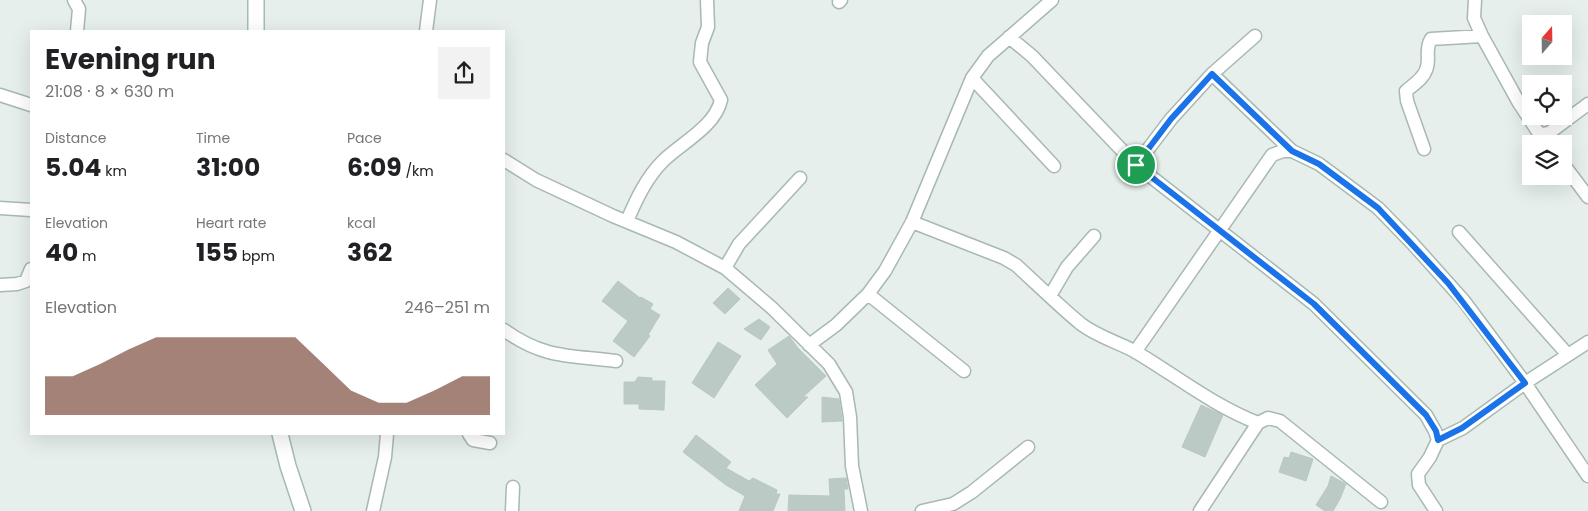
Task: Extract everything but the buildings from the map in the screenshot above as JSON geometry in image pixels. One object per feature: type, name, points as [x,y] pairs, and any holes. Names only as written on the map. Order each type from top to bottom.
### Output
[{"type":"main road","points":[[256,0],[256,30]]},
{"type":"main road","points":[[280,435],[303,511]]},
{"type":"street","points":[[74,0],[79,9],[78,30]]},
{"type":"street","points":[[426,30],[430,0]]},
{"type":"street","points":[[626,221],[641,190],[662,162],[709,122],[720,107],[721,100],[700,62],[702,43],[708,27],[707,0]]},
{"type":"street","points":[[809,345],[836,325],[868,294],[885,271],[912,222],[972,78],[988,56],[1052,0]]},
{"type":"street","points":[[1475,0],[1474,18],[1482,36],[1518,103],[1540,135]]},
{"type":"street","points":[[1136,165],[1171,119],[1212,74],[1255,36]]},
{"type":"street","points":[[1424,149],[1407,101],[1406,91],[1422,78],[1427,69],[1427,46],[1432,39],[1482,36]]},
{"type":"street","points":[[1010,37],[1032,56],[1136,165],[1314,304],[1426,415],[1436,431],[1438,440],[1430,457],[1418,474],[1419,485],[1436,511]]},
{"type":"street","points":[[1212,74],[1292,151],[1319,164],[1378,208],[1448,283],[1525,383],[1588,476]]},
{"type":"street","points":[[972,78],[1054,166]]},
{"type":"street","points":[[0,95],[30,105]]},
{"type":"street","points":[[1538,132],[1550,134],[1588,104]]},
{"type":"street","points":[[1135,352],[1236,204],[1272,155],[1283,151],[1292,151]]},
{"type":"street","points":[[505,161],[536,180],[676,242],[724,268],[772,308],[829,364],[846,392],[850,417],[852,466],[861,511]]},
{"type":"street","points":[[1572,176],[1588,197]]},
{"type":"street","points":[[724,268],[739,244],[800,178]]},
{"type":"street","points":[[0,208],[30,210]]},
{"type":"street","points":[[912,222],[1004,258],[1016,265],[1082,325],[1135,352],[1171,376],[1243,418],[1258,423]]},
{"type":"street","points":[[1459,232],[1568,355]]},
{"type":"street","points":[[1050,296],[1067,267],[1094,236]]},
{"type":"street","points":[[0,285],[17,284],[30,278]]},
{"type":"street","points":[[868,294],[964,371]]},
{"type":"street","points":[[505,331],[522,343],[546,352],[616,361]]},
{"type":"street","points":[[1438,440],[1462,428],[1525,383],[1588,342]]},
{"type":"street","points":[[1200,511],[1258,423],[1268,418],[1280,421],[1381,502]]},
{"type":"street","points":[[373,511],[385,457],[387,435]]},
{"type":"street","points":[[470,435],[473,440],[490,443]]},
{"type":"street","points":[[922,511],[953,504],[972,492],[1028,447]]},
{"type":"street","points":[[512,511],[513,487]]},
{"type":"route","points":[[1212,74],[1292,151],[1319,164],[1378,208],[1464,301],[1525,383],[1462,428],[1438,440],[1436,431],[1426,415],[1365,357],[1314,304],[1136,165],[1171,119],[1212,74]]}]
